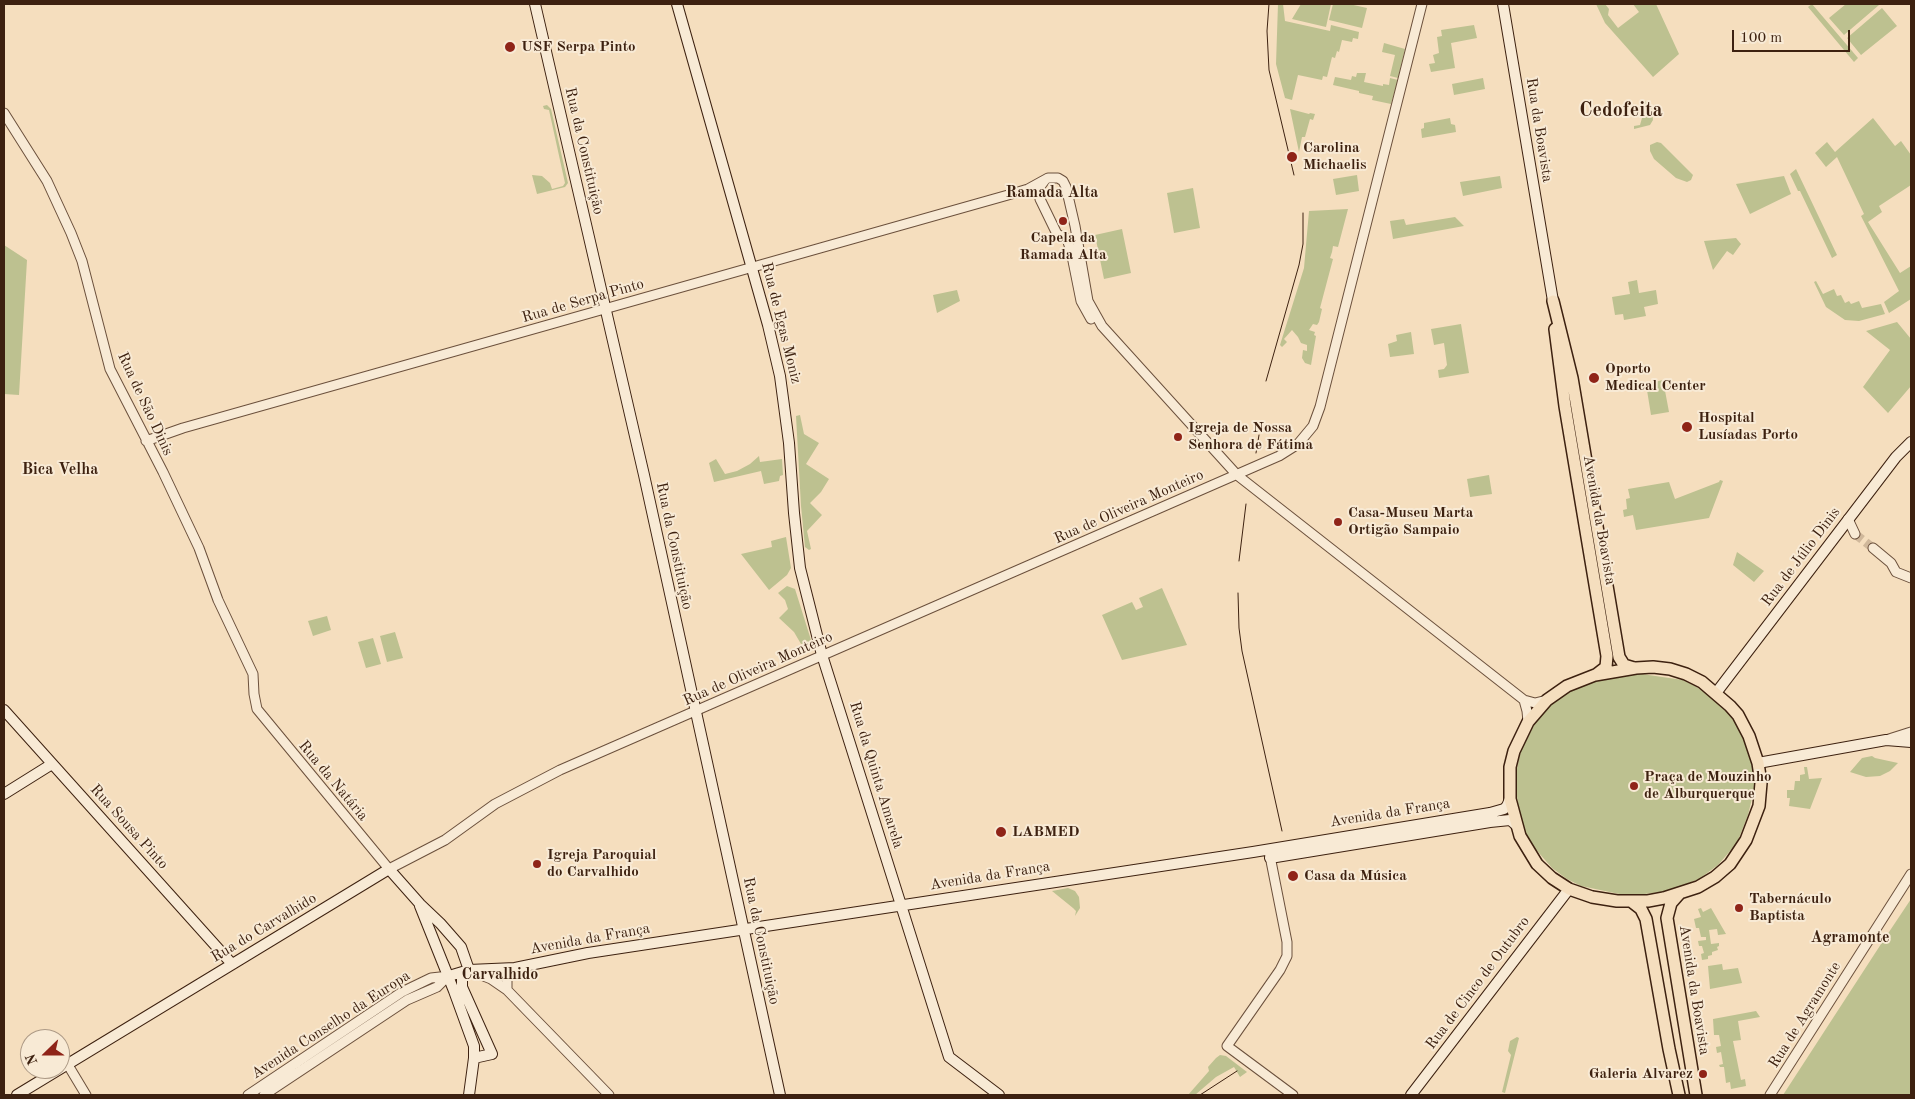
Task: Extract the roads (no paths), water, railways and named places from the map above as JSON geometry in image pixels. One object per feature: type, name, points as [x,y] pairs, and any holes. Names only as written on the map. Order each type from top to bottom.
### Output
[{"type":"main road","name":"Rua da Constituição","points":[[535,4],[644,475],[695,712],[717,804],[742,929],[780,1095]]},
{"type":"main road","name":"Rua de Egas Moniz","points":[[677,4],[752,266],[780,376],[785,408],[800,568],[822,655]]},
{"type":"main road","name":"Rua da Boavista","points":[[1503,4],[1553,301]]},
{"type":"main road","points":[[1553,301],[1564,363]]},
{"type":"main road","name":"Avenida da Boavista","points":[[1564,363],[1619,657],[1624,665],[1636,668]]},
{"type":"main road","name":"Avenida da Boavista","points":[[1564,363],[1607,656],[1606,667],[1596,675]]},
{"type":"main road","name":"Rua de Júlio Dinis","points":[[1716,693],[1896,457],[1911,442]]},
{"type":"main road","name":"Rua da Quinta Amarela","points":[[822,655],[949,1058],[999,1095]]},
{"type":"main road","points":[[1636,668],[1670,669],[1694,678],[1716,693],[1730,706],[1744,725],[1754,746],[1761,783],[1759,806],[1742,848],[1730,864],[1715,877],[1698,887],[1664,898],[1632,902],[1592,896],[1569,888],[1552,878],[1537,864],[1523,842],[1516,825],[1509,783],[1512,759],[1520,736],[1528,722],[1547,700],[1567,686],[1596,675],[1636,668]]},
{"type":"main road","name":"Rua Sousa Pinto","points":[[4,710],[232,964]]},
{"type":"main road","points":[[1758,763],[1886,740],[1911,742]]},
{"type":"main road","points":[[4,794],[52,764]]},
{"type":"main road","name":"Avenida da França","points":[[1270,853],[1490,813],[1504,809],[1510,798]]},
{"type":"main road","name":"Avenida da França","points":[[448,976],[469,970],[515,968],[588,953],[901,904],[1490,822],[1510,820],[1516,825]]},
{"type":"main road","points":[[389,869],[461,947],[469,970],[462,978],[462,987],[492,1054],[474,1058]]},
{"type":"main road","name":"Rua do Carvalhido","points":[[70,1064],[389,869]]},
{"type":"main road","name":"Rua de Cinco de Outubro","points":[[1412,1095],[1569,888]]},
{"type":"main road","name":"Avenida da Boavista","points":[[1679,894],[1671,903],[1667,918],[1696,1095]]},
{"type":"main road","points":[[1632,902],[1641,909],[1646,919],[1679,1095]]},
{"type":"main road","points":[[420,904],[474,1046],[469,1095]]},
{"type":"main road","points":[[474,1046],[487,1043]]},
{"type":"main road","name":"Rua do Carvalhido","points":[[17,1095],[44,1079]]},
{"type":"street","name":"Rua de Oliveira Monteiro","points":[[389,869],[445,840],[495,804],[547,776],[1237,474],[1292,449],[1304,439],[1316,420],[1379,179],[1422,4]]},
{"type":"street","name":"Rua de São Dinis","points":[[4,113],[50,187],[71,233],[82,261],[110,369],[199,548],[218,600],[250,667],[257,709]]},
{"type":"street","points":[[1040,199],[1039,188],[1045,180],[1058,178],[1065,183],[1076,229],[1088,301],[1102,326]]},
{"type":"street","name":"Rua de Serpa Pinto","points":[[146,441],[183,428],[1028,189],[1045,180]]},
{"type":"street","points":[[1028,189],[1036,193],[1040,199],[1057,234],[1067,239],[1072,251],[1081,302],[1091,318],[1102,326],[1237,474],[1524,700],[1535,703],[1547,700]]},
{"type":"street","points":[[1067,239],[1073,235],[1076,229]]},
{"type":"street","points":[[1848,519],[1855,534]]},
{"type":"street","points":[[1873,548],[1892,563],[1896,572],[1911,578]]},
{"type":"street","points":[[1524,700],[1528,722]]},
{"type":"street","name":"Rua da Natária","points":[[257,709],[389,869]]},
{"type":"street","points":[[1886,740],[1911,732]]},
{"type":"street","points":[[1270,853],[1288,953],[1285,963],[1227,1046],[1293,1095]]},
{"type":"street","name":"Rua de Agramonte","points":[[1770,1095],[1911,874]]},
{"type":"street","points":[[507,990],[507,974],[515,968]]},
{"type":"street","points":[[469,970],[491,979],[507,990],[609,1095]]},
{"type":"street","name":"Avenida Conselho da Europa","points":[[248,1095],[402,992],[431,978],[448,976]]},
{"type":"street","name":"Avenida Conselho da Europa","points":[[264,1095],[407,1000],[436,987],[448,976]]},
{"type":"street","points":[[70,1068],[86,1095]]},
{"type":"tunnel","points":[[1855,534],[1873,548]]},
{"type":"tram line","points":[[1269,4],[1267,31],[1269,70],[1294,175]]},
{"type":"tram line","points":[[1266,381],[1299,265],[1303,244],[1303,213]]},
{"type":"tram line","points":[[1256,453],[1259,435]]},
{"type":"tram line","points":[[1239,561],[1246,504]]},
{"type":"tram line","points":[[1238,593],[1242,651],[1282,831]]},
{"type":"tram line","points":[[1200,1095],[1237,1071]]},
{"type":"place","name":"USF Serpa Pinto","points":[[510,47]]},
{"type":"place","name":"Carolina Michaelis","points":[[1292,157]]},
{"type":"place","name":"Capela da Ramada Alta","points":[[1063,221]]},
{"type":"place","name":"Oporto Medical Center","points":[[1594,378]]},
{"type":"place","name":"Hospital Lusíadas Porto","points":[[1687,427]]},
{"type":"place","name":"Igreja de Nossa Senhora de Fátima","points":[[1178,437]]},
{"type":"place","name":"Casa-Museu Marta Ortigão Sampaio","points":[[1338,522]]},
{"type":"place","name":"Praça de Mouzinho de Alburquerque","points":[[1634,786]]},
{"type":"place","name":"LABMED","points":[[1001,832]]},
{"type":"place","name":"Igreja Paroquial do Carvalhido","points":[[537,864]]},
{"type":"place","name":"Casa da Música","points":[[1293,876]]},
{"type":"place","name":"Tabernáculo Baptista","points":[[1739,908]]},
{"type":"place","name":"Galeria Alvarez","points":[[1703,1074]]},
{"type":"district","name":"Cedofeita","points":[[1621,111]]},
{"type":"district","name":"Ramada Alta","points":[[1052,193]]},
{"type":"district","name":"Bica Velha","points":[[60,470]]},
{"type":"district","name":"Agramonte","points":[[1850,938]]},
{"type":"district","name":"Carvalhido","points":[[500,975]]}]
